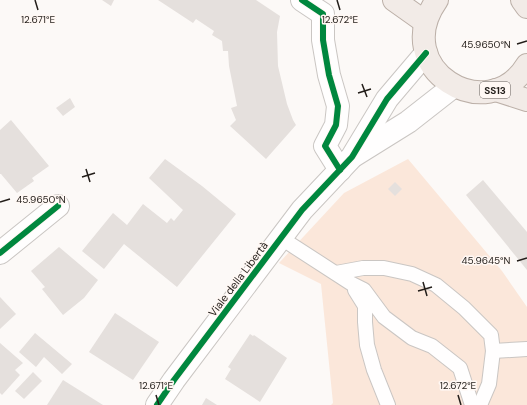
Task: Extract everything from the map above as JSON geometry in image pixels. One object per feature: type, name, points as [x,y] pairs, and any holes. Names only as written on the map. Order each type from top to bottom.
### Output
[{"type":"main road","points":[[394,0],[425,22]]},
{"type":"main road","name":"SS13","points":[[437,0],[425,22],[424,38],[426,53],[430,64],[454,86],[468,91],[482,92],[496,90],[518,77],[527,65]]},
{"type":"main road","points":[[522,0],[527,7]]},
{"type":"main road","name":"SS13","points":[[496,90],[527,100]]},
{"type":"street","points":[[302,0],[323,14],[323,40],[329,75],[338,106],[336,124],[325,146],[346,163]]},
{"type":"street","name":"Viale della Libertà","points":[[157,405],[174,380],[302,210],[346,163],[387,99],[426,53]]},
{"type":"street","name":"Viale della Libertà","points":[[346,163],[408,122],[454,86]]},
{"type":"street","points":[[0,252],[58,206]]},
{"type":"lane","name":"Viale della Libertà","points":[[281,238],[352,284],[364,290],[384,316],[412,338],[432,346],[460,368],[472,405]]},
{"type":"lane","points":[[336,273],[363,268],[384,268],[412,274],[436,285],[464,308],[491,335],[493,351],[489,384],[480,405]]},
{"type":"lane","name":"Viale della Libertà","points":[[352,284],[365,306],[367,346],[374,370],[388,405]]},
{"type":"lane","points":[[493,351],[527,349]]},
{"type":"shaded area","points":[[408,159],[502,271],[527,307],[527,405],[331,405],[333,403],[321,284],[279,263],[344,193]]},
{"type":"building","points":[[102,0],[114,0],[111,6]]},
{"type":"building","points":[[158,0],[256,0],[280,16],[277,32],[278,66],[287,104],[296,125],[266,159],[230,126],[236,120],[231,108],[237,106],[229,66],[228,51],[223,51],[222,41],[212,35],[214,31],[196,19],[193,23]]},
{"type":"building","points":[[70,98],[75,107],[63,116],[56,108]]},
{"type":"building","points":[[11,120],[49,166],[32,178],[34,181],[17,193],[0,174],[0,130]]},
{"type":"building","points":[[165,159],[202,186],[236,214],[177,287],[124,244],[104,269],[82,251],[113,213],[127,225],[143,204],[167,223],[171,218],[174,221],[183,210],[149,178]]},
{"type":"building","points":[[483,180],[527,232],[527,270],[466,195]]},
{"type":"building","points":[[395,182],[402,189],[395,196],[388,189]]},
{"type":"building","points":[[59,247],[98,280],[84,298],[63,315],[42,289],[45,287],[31,271]]},
{"type":"building","points":[[0,297],[16,314],[0,329]]},
{"type":"building","points":[[115,313],[159,342],[133,380],[89,352]]},
{"type":"building","points":[[35,333],[72,364],[62,374],[44,357],[36,367],[19,352]]},
{"type":"building","points":[[250,334],[253,336],[254,335],[287,358],[260,402],[225,379],[231,369],[228,367]]},
{"type":"building","points":[[0,343],[23,363],[15,370],[20,375],[2,395],[0,393]]},
{"type":"building","points":[[33,372],[42,381],[24,399],[15,391]]},
{"type":"building","points":[[63,380],[103,405],[47,405]]},
{"type":"building","points":[[206,398],[217,405],[202,405]]},
{"type":"cycle path","points":[[302,0],[323,14],[323,40],[329,75],[338,106],[336,125],[325,146],[340,170]]},
{"type":"cycle path","points":[[157,405],[174,380],[302,210],[352,157],[387,99],[426,53]]},
{"type":"cycle path","points":[[0,253],[58,206]]}]
